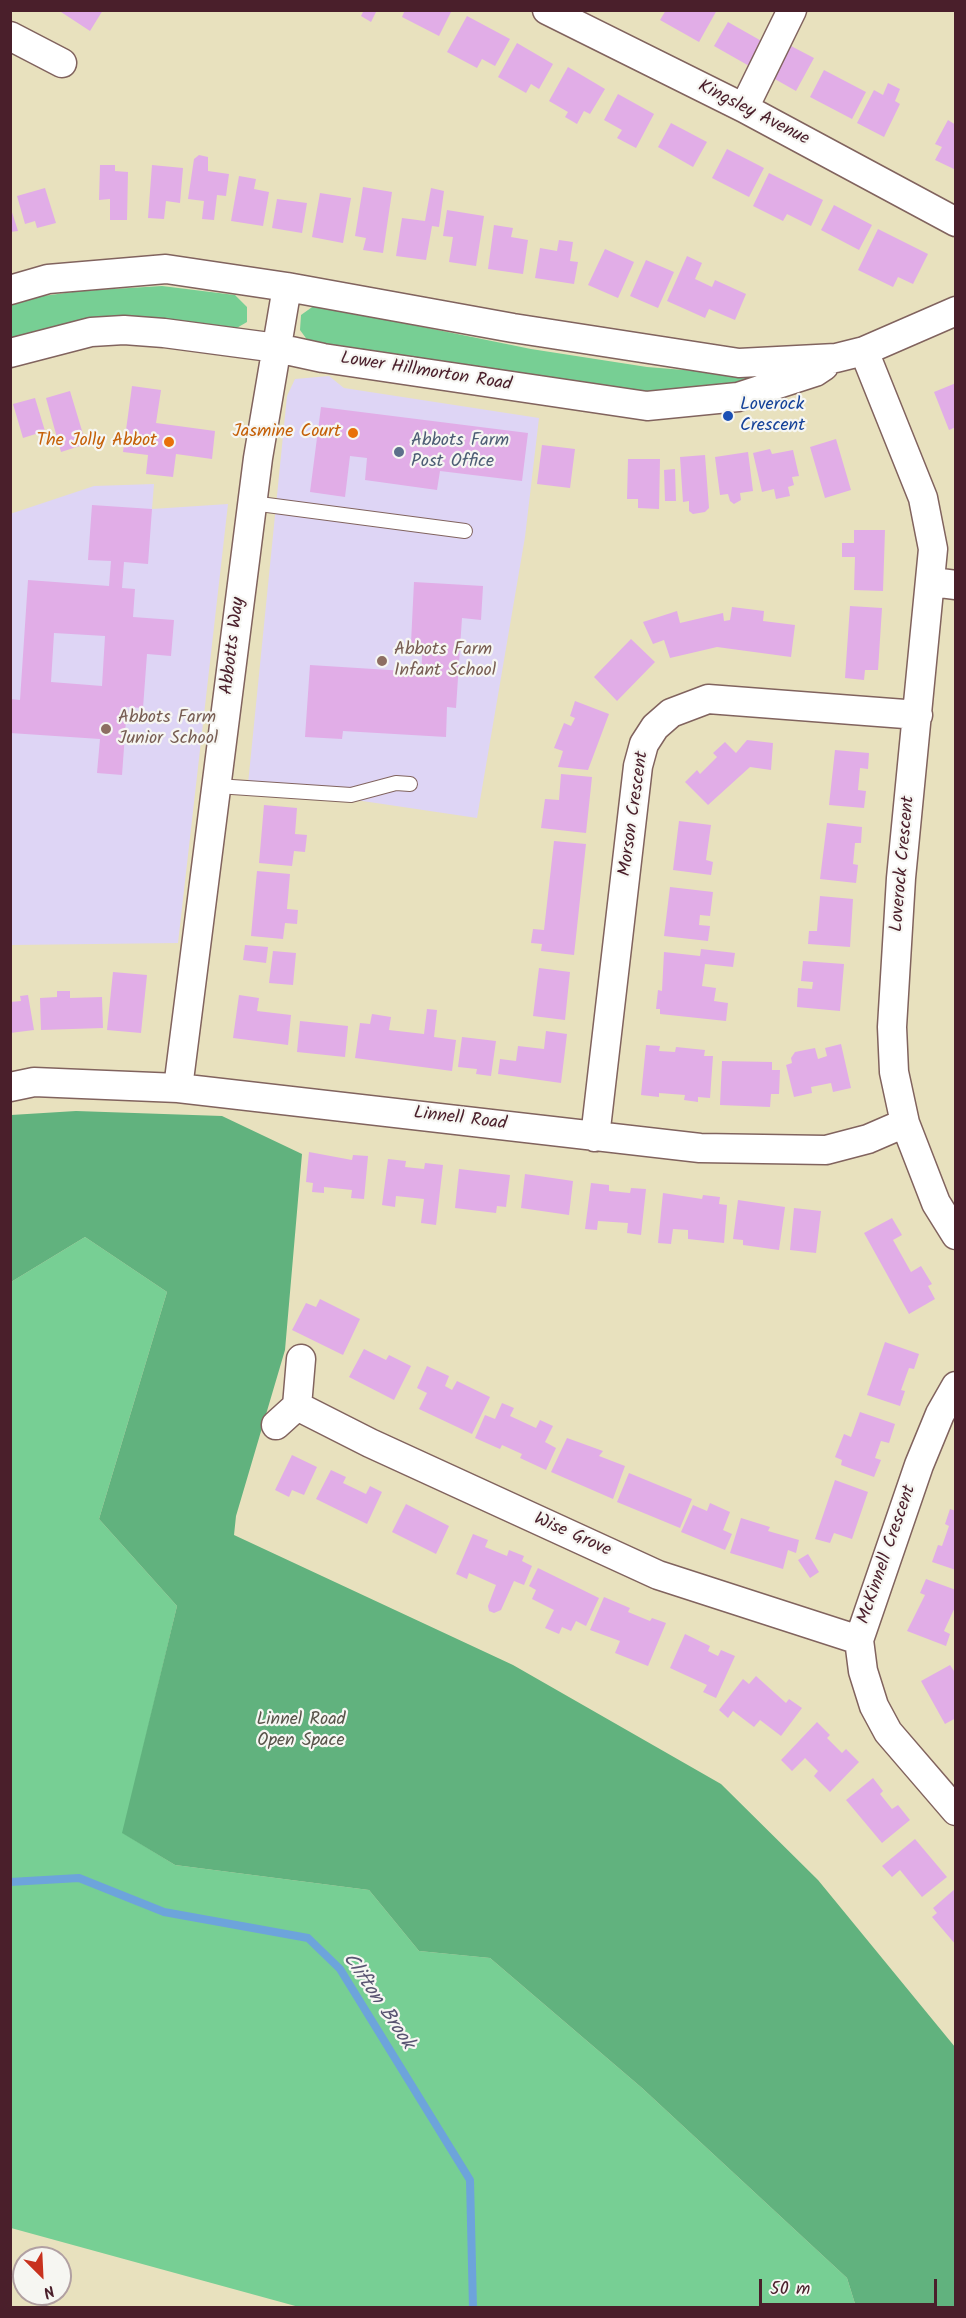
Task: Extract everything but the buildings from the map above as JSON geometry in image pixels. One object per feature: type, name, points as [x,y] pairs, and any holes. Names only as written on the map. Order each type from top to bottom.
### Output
[{"type":"street","name":"Kingsley Avenue","points":[[547,10],[744,108],[956,222]]},
{"type":"street","points":[[744,108],[792,10]]},
{"type":"street","points":[[10,36],[62,63]]},
{"type":"street","name":"Lower Hillmorton Road","points":[[10,290],[48,279],[166,269],[287,287],[679,355],[739,363],[836,358],[864,351],[956,311]]},
{"type":"street","name":"Abbotts Way","points":[[178,1088],[251,511],[287,287]]},
{"type":"street","name":"Lower Hillmorton Road","points":[[10,353],[91,332],[124,330],[277,348],[323,358],[647,406],[738,397],[815,372],[836,358]]},
{"type":"street","name":"Loverock Crescent","points":[[864,351],[923,498],[933,549],[944,584],[918,715],[902,878],[892,1027],[894,1072],[905,1123],[936,1203],[956,1235]]},
{"type":"street","name":"Morson Crescent","points":[[595,1137],[638,766],[644,744],[655,727],[671,713],[708,699],[918,715]]},
{"type":"street","name":"Linnell Road","points":[[10,1087],[34,1082],[178,1088],[700,1148],[826,1150],[868,1139],[905,1123]]},
{"type":"street","points":[[276,1425],[297,1406],[301,1359]]},
{"type":"street","name":"McKinnell Crescent","points":[[956,1386],[940,1414],[919,1465],[859,1640],[862,1671],[874,1706],[888,1732],[956,1811]]},
{"type":"street","name":"Wise Grove","points":[[297,1406],[381,1448],[658,1575],[859,1640]]},
{"type":"lane","points":[[251,511],[465,531]]},
{"type":"lane","points":[[217,786],[351,795],[396,783],[410,784]]},
{"type":"shaded area","name":"Abbots Farm Infant School","points":[[329,376],[344,388],[539,418],[525,537],[477,818],[248,784],[287,396],[295,379]]},
{"type":"shaded area","name":"Abbots Farm Junior School","points":[[154,484],[152,509],[228,504],[178,943],[11,945],[10,514],[94,486]]},
{"type":"green space","points":[[162,286],[235,295],[247,307],[247,322],[235,329],[11,341],[11,304],[28,298],[80,291]]},
{"type":"green space","points":[[315,305],[531,349],[647,367],[733,374],[802,369],[701,391],[627,392],[308,341],[300,330],[301,315]]},
{"type":"green space","name":"Linnel Road Open Space","points":[[76,1111],[222,1116],[302,1154],[285,1350],[236,1516],[234,1535],[513,1665],[721,1784],[818,1880],[955,2047],[955,2307],[856,2307],[847,2278],[642,2088],[490,1958],[419,1951],[369,1890],[175,1865],[122,1833],[177,1606],[99,1519],[167,1292],[85,1237],[11,1282],[11,1115]]},
{"type":"green space","points":[[85,1237],[167,1292],[99,1519],[177,1606],[123,1833],[175,1865],[369,1890],[419,1951],[490,1958],[642,2088],[847,2278],[856,2307],[299,2307],[11,2228],[11,1282]]},
{"type":"waterway","name":"Clifton Brook","points":[[10,1882],[79,1878],[164,1912],[308,1938],[340,1969],[470,2180],[473,2308]]},
{"type":"place","name":"Loverock Crescent","points":[[728,416]]},
{"type":"place","name":"Jasmine Court","points":[[353,433]]},
{"type":"place","name":"The Jolly Abbot","points":[[169,442]]},
{"type":"place","name":"Abbots Farm Post Office","points":[[399,452]]},
{"type":"place","name":"Abbots Farm Infant School","points":[[382,661]]},
{"type":"place","name":"Abbots Farm Junior School","points":[[106,729]]}]
